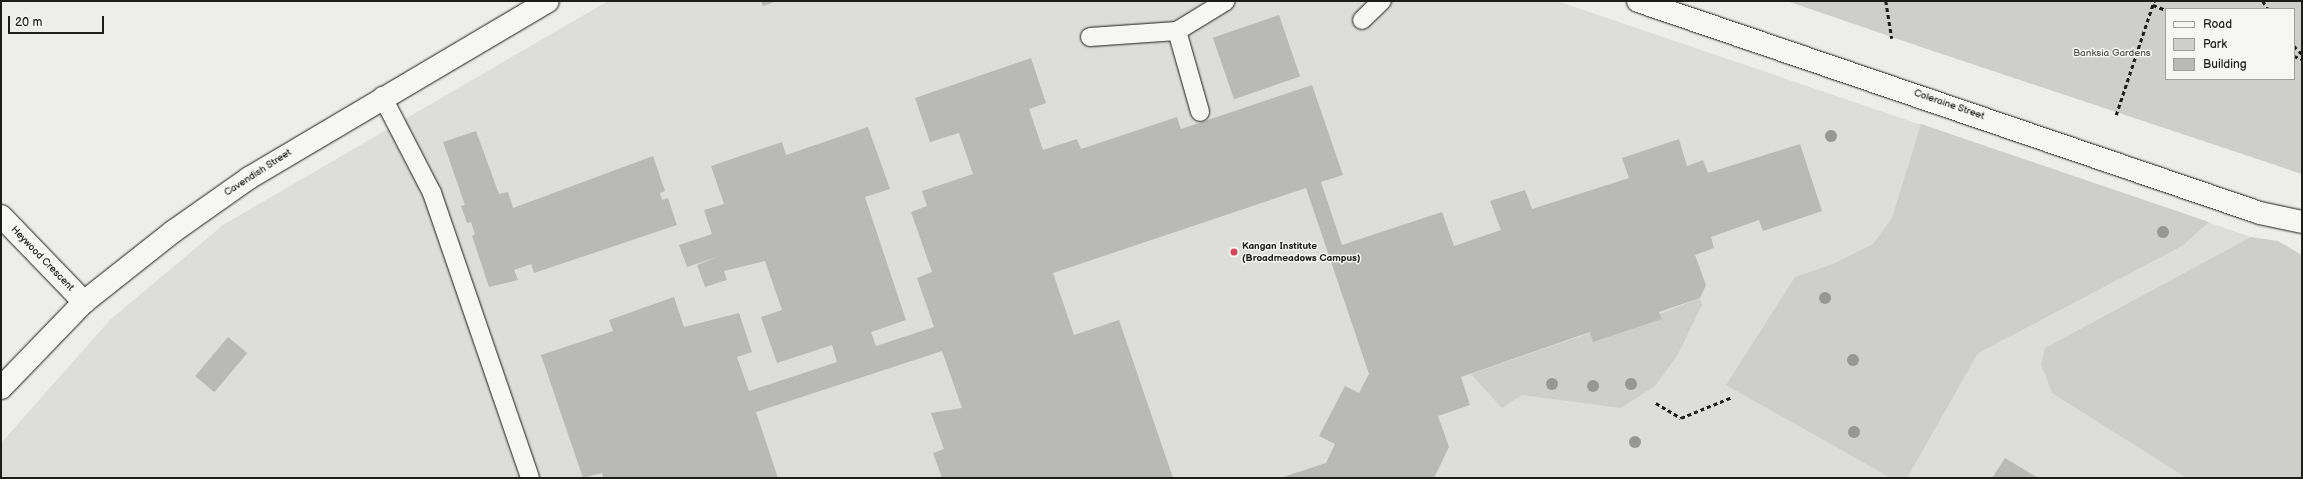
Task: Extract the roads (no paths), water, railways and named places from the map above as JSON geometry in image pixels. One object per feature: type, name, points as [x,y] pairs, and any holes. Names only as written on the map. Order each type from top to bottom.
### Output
[{"type":"street","name":"Cavendish Street","points":[[1,388],[84,302],[174,231],[249,178],[382,96],[548,1]]},
{"type":"street","name":"Coleraine Street","points":[[1638,1],[2260,213],[2302,222]]},
{"type":"street","name":"Coleraine Street","points":[[2260,213],[2302,237]]},
{"type":"street","name":"Heywood Crescent","points":[[1,216],[84,302]]},
{"type":"lane","points":[[1090,37],[1177,31],[1226,1]]},
{"type":"lane","points":[[1362,20],[1382,1]]},
{"type":"lane","points":[[1177,31],[1200,112]]},
{"type":"lane","points":[[382,96],[432,193],[530,478]]},
{"type":"place","name":"Kangan Institute (Broadmeadows Campus)","points":[[1234,252]]},
{"type":"park label","name":"Banksia Gardens","points":[[2112,54]]}]
